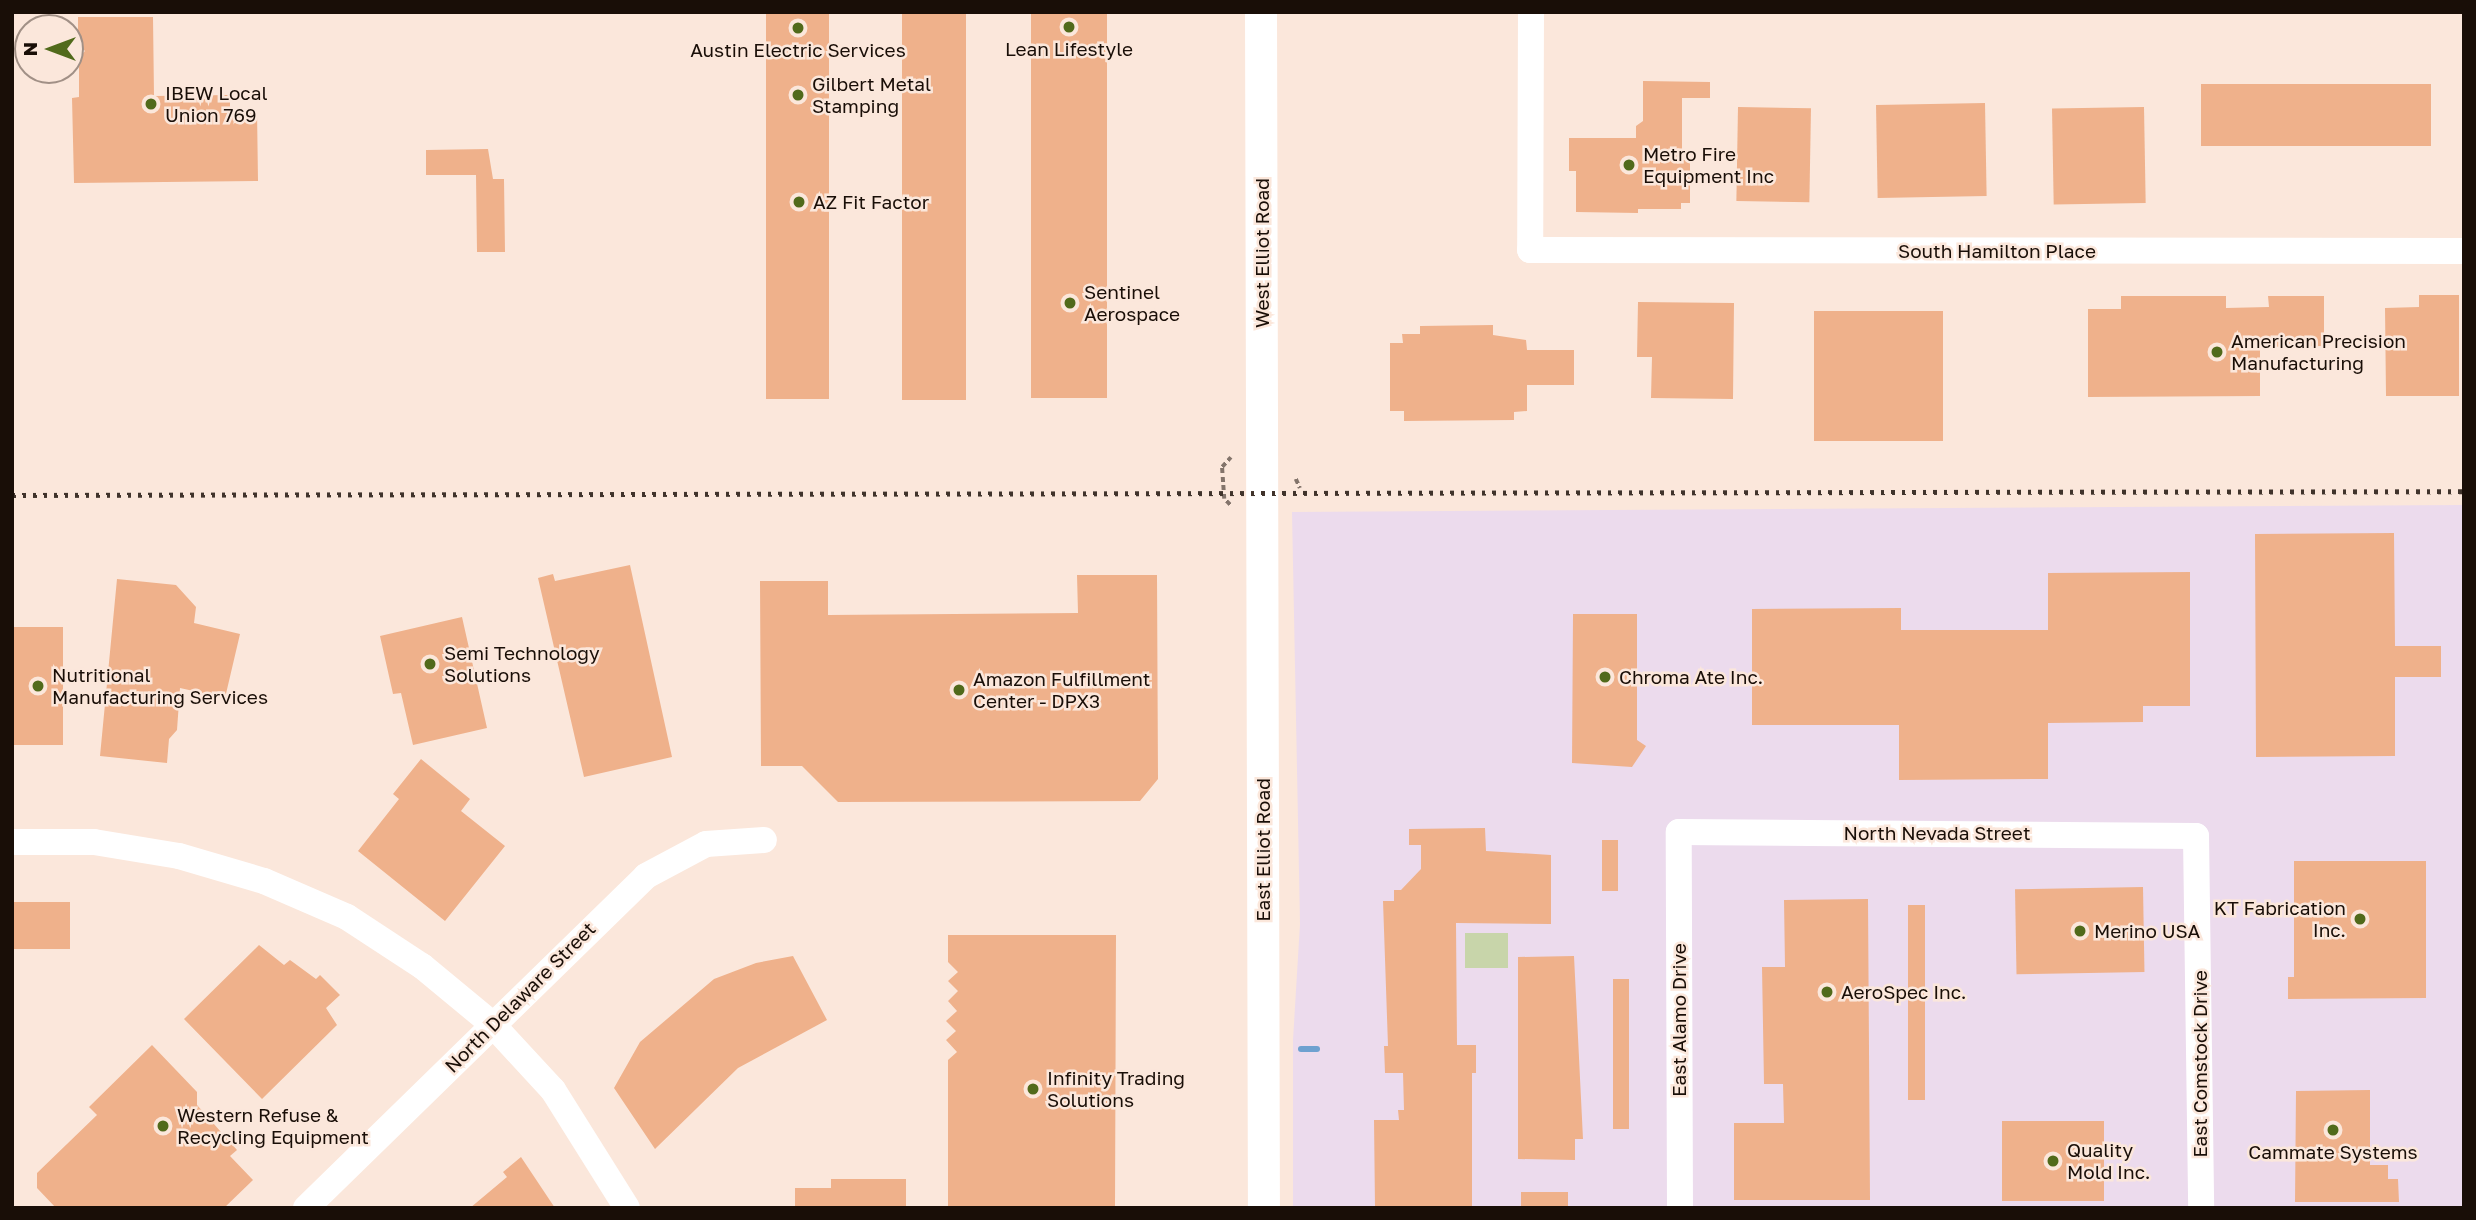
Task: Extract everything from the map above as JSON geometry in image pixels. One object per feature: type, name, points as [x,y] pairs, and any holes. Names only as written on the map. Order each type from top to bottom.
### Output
[{"type":"main road","name":"West Elliot Road","points":[[1261,12],[1262,493]]},
{"type":"main road","name":"East Elliot Road","points":[[1262,493],[1264,1208]]},
{"type":"street","name":"South Hamilton Place","points":[[1531,12],[1530,250],[2464,251]]},
{"type":"street","name":"North Nevada Street","points":[[1679,832],[2196,836]]},
{"type":"street","name":"East Alamo Drive","points":[[1679,832],[1680,1208]]},
{"type":"street","name":"East Comstock Drive","points":[[2196,836],[2200,863],[2201,1208]]},
{"type":"street","name":"North Delaware Street","points":[[306,1208],[646,876],[706,844],[764,840]]},
{"type":"street","points":[[12,842],[94,842],[179,856],[264,881],[347,917],[422,966],[492,1024],[554,1090],[626,1208]]},
{"type":"path","points":[[1230,505],[1224,499],[1222,467],[1231,457]]},
{"type":"path","points":[[1296,479],[1300,488]]},
{"type":"shaded area","points":[[2464,505],[2464,1208],[1293,1208],[1293,1040],[1300,924],[1292,512]]},
{"type":"green space","points":[[1465,933],[1508,933],[1508,968],[1465,968]]},
{"type":"building","points":[[766,12],[829,12],[829,399],[766,399]]},
{"type":"building","points":[[902,12],[966,12],[966,400],[902,400]]},
{"type":"building","points":[[1031,12],[1107,12],[1107,398],[1031,398]]},
{"type":"building","name":"IBEW Local Union 769","points":[[84,17],[153,17],[154,96],[230,95],[230,110],[257,110],[258,181],[74,183],[72,98],[79,97],[79,84],[84,84]]},
{"type":"building","name":"Metro Fire Equipment Inc","points":[[1643,81],[1710,82],[1710,98],[1682,98],[1682,160],[1690,160],[1690,203],[1681,203],[1681,209],[1638,209],[1638,213],[1576,212],[1576,171],[1569,171],[1569,138],[1636,138],[1636,126],[1643,121]]},
{"type":"building","points":[[2201,84],[2431,84],[2431,146],[2201,146]]},
{"type":"building","points":[[1985,103],[1987,196],[1878,198],[1876,105]]},
{"type":"building","points":[[1738,107],[1811,108],[1809,202],[1736,201]]},
{"type":"building","points":[[2144,107],[2146,203],[2054,205],[2052,109]]},
{"type":"building","points":[[488,149],[493,179],[504,179],[505,252],[477,252],[476,175],[426,175],[426,150]]},
{"type":"building","points":[[2419,295],[2459,295],[2459,396],[2386,396],[2385,308],[2419,307]]},
{"type":"building","points":[[2121,296],[2226,296],[2226,308],[2269,307],[2268,296],[2324,296],[2324,346],[2260,347],[2260,396],[2088,397],[2088,309],[2121,309]]},
{"type":"building","points":[[1638,302],[1734,303],[1733,399],[1651,398],[1652,357],[1637,357]]},
{"type":"building","points":[[1814,311],[1943,311],[1943,441],[1814,441]]},
{"type":"building","points":[[1493,325],[1493,335],[1526,340],[1527,350],[1574,350],[1574,385],[1527,385],[1527,411],[1514,412],[1514,420],[1404,421],[1404,411],[1390,411],[1390,343],[1403,343],[1402,334],[1420,334],[1420,326]]},
{"type":"building","points":[[2394,533],[2395,646],[2441,646],[2441,677],[2395,677],[2395,756],[2256,757],[2255,534]]},
{"type":"building","points":[[630,565],[672,757],[584,777],[538,578],[553,574],[555,581]]},
{"type":"building","points":[[2190,572],[2190,706],[2143,706],[2143,722],[2048,723],[2048,779],[1899,780],[1899,725],[1752,725],[1752,609],[1901,608],[1901,630],[2048,630],[2048,573]]},
{"type":"building","name":"Amazon Fulfillment Center - DPX3","points":[[1077,575],[1157,575],[1158,779],[1140,801],[838,802],[802,766],[761,766],[760,581],[828,581],[828,615],[1078,613]]},
{"type":"building","points":[[117,579],[176,585],[196,607],[194,623],[240,634],[225,698],[180,688],[177,730],[169,739],[167,763],[100,756]]},
{"type":"building","name":"Chroma Ate Inc.","points":[[1573,614],[1637,614],[1637,740],[1646,746],[1632,767],[1572,763]]},
{"type":"building","name":"Semi Technology Solutions","points":[[462,617],[487,728],[413,745],[401,693],[393,694],[380,636]]},
{"type":"building","name":"Nutritional Manufacturing Services","points":[[12,627],[63,627],[63,745],[12,745]]},
{"type":"building","points":[[421,759],[470,799],[461,811],[505,846],[445,921],[358,851],[399,799],[393,794]]},
{"type":"building","points":[[1485,828],[1486,851],[1551,855],[1551,924],[1456,923],[1457,1045],[1476,1045],[1476,1073],[1472,1073],[1472,1208],[1375,1208],[1374,1120],[1399,1120],[1398,1110],[1404,1110],[1403,1073],[1385,1073],[1384,1046],[1388,1046],[1383,901],[1394,901],[1394,890],[1401,890],[1421,869],[1421,845],[1409,845],[1409,829]]},
{"type":"building","points":[[1602,840],[1618,840],[1618,891],[1602,891]]},
{"type":"building","name":"KT Fabrication Inc.","points":[[2294,861],[2426,861],[2426,998],[2288,999],[2288,977],[2294,977]]},
{"type":"building","name":"Merino USA","points":[[2143,887],[2144,972],[2017,974],[2015,889]]},
{"type":"building","points":[[1868,899],[1870,1200],[1734,1200],[1734,1123],[1784,1123],[1783,1084],[1764,1084],[1762,967],[1785,967],[1784,900]]},
{"type":"building","points":[[12,902],[70,902],[70,949],[12,949]]},
{"type":"building","points":[[1908,905],[1925,905],[1925,1100],[1908,1100]]},
{"type":"building","name":"Infinity Trading Solutions","points":[[948,935],[1116,935],[1115,1208],[948,1208],[948,1060],[957,1052],[946,1040],[956,1031],[946,1021],[957,1011],[948,1001],[958,991],[948,981],[958,972],[948,962]]},
{"type":"building","points":[[259,945],[284,965],[290,960],[316,979],[320,975],[340,995],[326,1008],[337,1025],[262,1099],[184,1019]]},
{"type":"building","points":[[793,956],[827,1020],[738,1068],[655,1149],[614,1088],[640,1042],[714,979],[756,963]]},
{"type":"building","points":[[1574,956],[1583,1139],[1575,1139],[1575,1160],[1518,1159],[1518,957]]},
{"type":"building","points":[[1613,979],[1629,979],[1629,1129],[1613,1129]]},
{"type":"building","name":"Western Refuse & Recycling Equipment","points":[[152,1045],[197,1092],[197,1105],[237,1150],[230,1156],[253,1180],[224,1208],[56,1208],[37,1188],[37,1173],[97,1115],[89,1107]]},
{"type":"building","name":"Cammate Systems","points":[[2370,1090],[2370,1165],[2388,1165],[2388,1179],[2398,1179],[2399,1202],[2295,1202],[2296,1091]]},
{"type":"building","name":"Quality Mold Inc.","points":[[2002,1121],[2104,1121],[2104,1201],[2002,1201]]},
{"type":"building","points":[[521,1157],[555,1208],[470,1208],[507,1177],[503,1172]]},
{"type":"building","points":[[831,1179],[906,1179],[906,1208],[795,1208],[795,1188],[831,1188]]},
{"type":"building","points":[[1521,1192],[1568,1192],[1568,1208],[1521,1208]]},
{"type":"waterway","points":[[1301,1049],[1317,1049]]},
{"type":"railway","points":[[12,495],[2464,491]]},
{"type":"place","name":"Lean Lifestyle","points":[[1069,27]]},
{"type":"place","name":"Austin Electric Services","points":[[798,28]]},
{"type":"place","name":"Gilbert Metal Stamping","points":[[798,95]]},
{"type":"place","name":"IBEW Local Union 769","points":[[151,104]]},
{"type":"place","name":"Metro Fire Equipment Inc","points":[[1629,165]]},
{"type":"place","name":"AZ Fit Factor","points":[[799,202]]},
{"type":"place","name":"Sentinel Aerospace","points":[[1070,303]]},
{"type":"place","name":"American Precision Manufacturing","points":[[2217,352]]},
{"type":"place","name":"Semi Technology Solutions","points":[[430,664]]},
{"type":"place","name":"Chroma Ate Inc.","points":[[1605,677]]},
{"type":"place","name":"Nutritional Manufacturing Services","points":[[38,686]]},
{"type":"place","name":"Amazon Fulfillment Center - DPX3","points":[[959,690]]},
{"type":"place","name":"KT Fabrication Inc.","points":[[2360,919]]},
{"type":"place","name":"Merino USA","points":[[2080,931]]},
{"type":"place","name":"AeroSpec Inc.","points":[[1827,992]]},
{"type":"place","name":"Infinity Trading Solutions","points":[[1033,1089]]},
{"type":"place","name":"Western Refuse & Recycling Equipment","points":[[163,1126]]},
{"type":"place","name":"Cammate Systems","points":[[2333,1130]]},
{"type":"place","name":"Quality Mold Inc.","points":[[2053,1161]]}]
